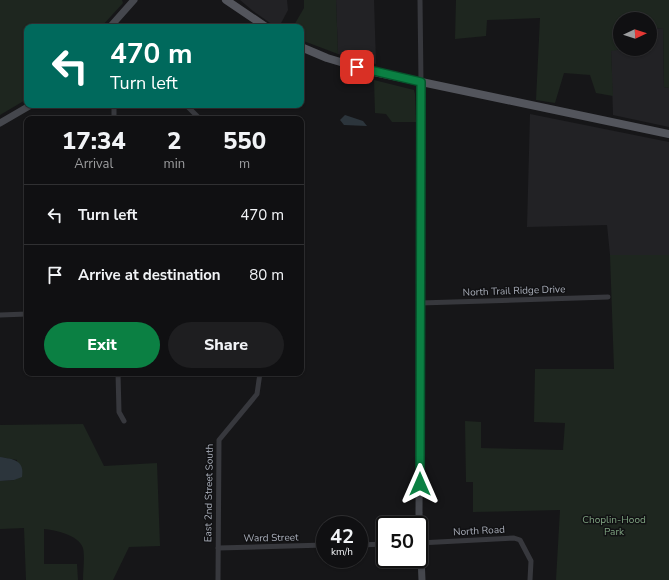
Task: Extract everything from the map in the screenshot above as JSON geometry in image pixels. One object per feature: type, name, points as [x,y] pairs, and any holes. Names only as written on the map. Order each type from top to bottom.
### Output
[{"type":"main road","points":[[113,24],[134,0]]},
{"type":"main road","points":[[226,0],[262,24]]},
{"type":"main road","points":[[304,48],[349,65],[421,82],[669,134]]},
{"type":"main road","points":[[420,516],[421,82]]},
{"type":"main road","points":[[0,123],[26,108]]},
{"type":"main road","points":[[421,568],[422,580]]},
{"type":"street","points":[[420,0],[421,82]]},
{"type":"street","points":[[189,108],[197,116]]},
{"type":"street","name":"North Trail Ridge Drive","points":[[420,303],[608,297]]},
{"type":"street","points":[[0,315],[24,314]]},
{"type":"street","points":[[118,376],[119,412],[124,421]]},
{"type":"street","name":"East 2nd Street South","points":[[218,580],[219,440],[257,394],[260,376]]},
{"type":"street","name":"North Road","points":[[428,543],[514,538],[520,540],[530,561],[530,580]]},
{"type":"street","name":"Ward Street","points":[[218,548],[316,545]]},
{"type":"shaded area","points":[[240,0],[287,0],[288,10],[281,24],[272,24]]},
{"type":"shaded area","points":[[336,0],[374,0],[376,64],[338,54]]},
{"type":"shaded area","points":[[657,28],[663,28],[664,87],[669,88],[669,127],[613,115],[611,50],[613,50],[613,56],[657,56]]},
{"type":"shaded area","points":[[530,114],[669,142],[669,255],[610,255],[607,225],[527,227]]},
{"type":"shaded area","points":[[345,115],[363,121],[367,126],[344,125],[340,120]]},
{"type":"shaded area","points":[[0,457],[17,461],[22,467],[22,477],[14,480],[0,481]]},
{"type":"green space","points":[[0,0],[122,0],[123,3],[104,24],[24,24],[24,101],[0,115]]},
{"type":"green space","points":[[304,0],[336,0],[338,54],[304,41],[304,24],[295,24],[304,8]]},
{"type":"green space","points":[[456,0],[669,0],[669,88],[664,87],[663,28],[657,28],[657,12],[613,12],[613,51],[611,51],[613,96],[596,93],[590,75],[564,73],[555,103],[536,100],[540,18],[487,20],[486,36],[455,39]]},
{"type":"green space","points":[[374,80],[414,90],[416,122],[392,122],[386,114],[375,113]]},
{"type":"green space","name":"Choplin-Hood Park","points":[[610,255],[669,255],[669,580],[556,580],[560,510],[473,512],[473,482],[466,482],[465,421],[481,422],[481,448],[563,450],[565,423],[534,422],[535,369],[614,369]]},
{"type":"green space","points":[[83,424],[104,466],[157,463],[160,546],[129,547],[113,580],[83,580],[84,555],[81,543],[66,534],[44,529],[44,564],[77,564],[78,580],[26,580],[24,528],[0,529],[0,481],[14,480],[17,460],[0,457],[0,425]]},
{"type":"route","points":[[357,67],[421,82],[420,484]]}]
